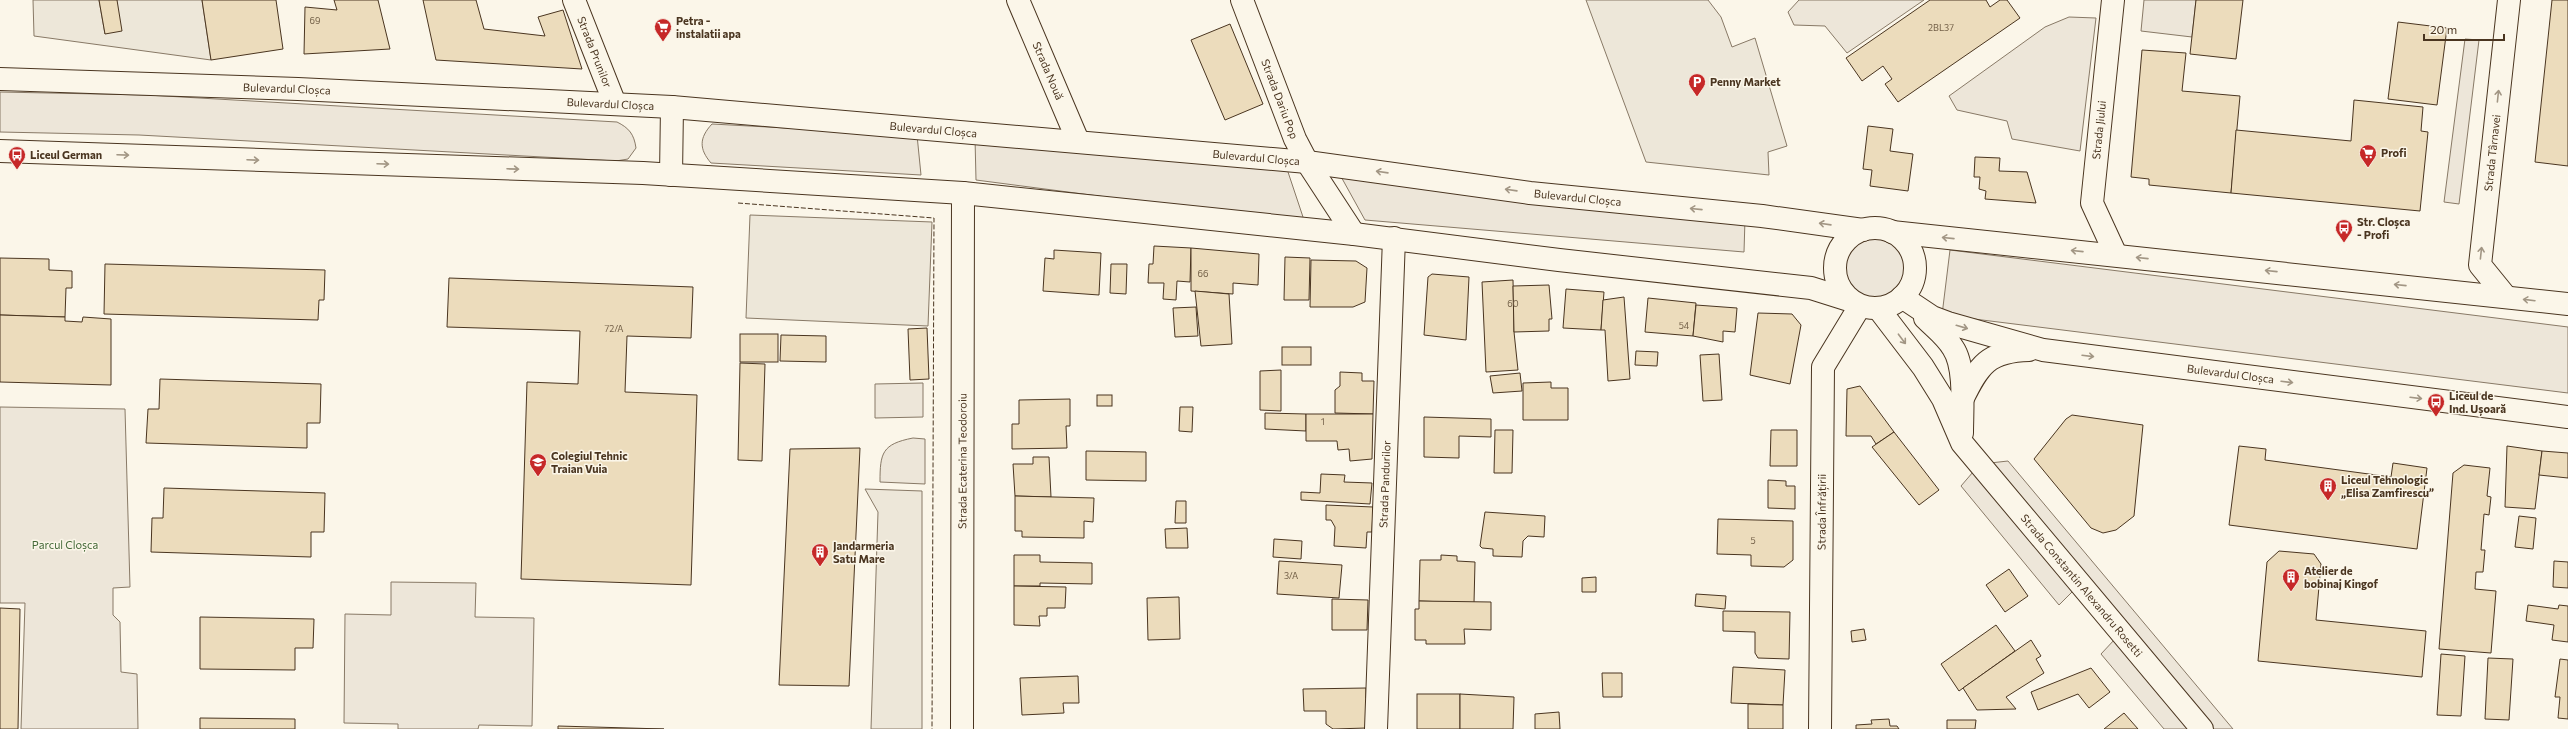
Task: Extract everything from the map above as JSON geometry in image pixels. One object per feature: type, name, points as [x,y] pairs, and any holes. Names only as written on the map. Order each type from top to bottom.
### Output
[{"type":"main road","name":"Strada Prunilor","points":[[574,0],[615,104]]},
{"type":"main road","name":"Strada Nouă","points":[[1018,0],[1078,141]]},
{"type":"main road","name":"Strada Dariu Pop","points":[[1242,0],[1295,139],[1307,162],[1354,234]]},
{"type":"main road","name":"Strada Jiului","points":[[2113,0],[2092,203],[2116,255]]},
{"type":"main road","name":"Strada Târnavei","points":[[2506,297],[2480,265],[2509,0]]},
{"type":"main road","name":"Bulevardul Cloșca","points":[[0,79],[298,89],[672,108],[1078,141],[1307,162],[1530,193],[1762,216],[1864,230]]},
{"type":"main road","points":[[671,175],[672,108]]},
{"type":"main road","points":[[0,151],[671,175],[963,193],[1394,238],[1559,260],[1811,288],[1863,305],[1891,305],[1902,297],[1912,283],[1915,269],[1912,254],[1904,241],[1892,232]]},
{"type":"main road","name":"Strada Ecaterina Teodoroiu","points":[[962,729],[963,193]]},
{"type":"main road","points":[[1863,305],[1840,288],[1835,275],[1835,260],[1840,247],[1851,236],[1864,230],[1878,228],[1892,232],[2568,304]]},
{"type":"main road","name":"Strada Pandurilor","points":[[1376,729],[1394,238]]},
{"type":"main road","name":"Bulevardul Cloșca","points":[[1902,297],[1932,316],[1948,323],[2043,350],[2568,417]]},
{"type":"main road","points":[[1902,297],[1946,337],[1954,349],[1960,363],[1962,442]]},
{"type":"main road","name":"Strada Constantin Alexandru Rosetti","points":[[1863,305],[1923,367],[1943,400],[1962,442],[2202,729]]},
{"type":"main road","name":"Strada Înfrățirii","points":[[1820,729],[1823,367],[1863,305]]},
{"type":"main road","points":[[1962,401],[1975,373],[1988,359],[2008,351],[2043,350]]},
{"type":"green space","points":[[1799,0],[1924,0],[1847,53],[1825,26],[1794,25],[1788,12]]},
{"type":"green space","points":[[2144,0],[2196,0],[2192,37],[2141,31]]},
{"type":"green space","points":[[2069,17],[2096,18],[2080,151],[2012,139],[2007,121],[1957,110],[1949,96],[2045,27]]},
{"type":"green space","points":[[2465,39],[2479,40],[2459,204],[2444,202]]},
{"type":"green space","points":[[0,92],[147,95],[617,122],[630,132],[634,139],[636,148],[628,159],[616,161],[139,135],[0,132]]},
{"type":"green space","points":[[712,124],[917,135],[921,175],[711,163],[704,153],[702,144],[705,134]]},
{"type":"green space","points":[[975,138],[1286,166],[1305,223],[976,180]]},
{"type":"green space","points":[[1339,173],[1745,219],[1744,252],[1365,220]]},
{"type":"green space","points":[[1874,237],[1886,239],[1896,246],[1903,256],[1905,268],[1903,280],[1896,290],[1886,297],[1874,299],[1862,297],[1852,290],[1845,280],[1843,268],[1845,256],[1852,246],[1862,239]]},
{"type":"green space","points":[[1950,250],[2568,327],[2568,393],[1942,315]]},
{"type":"green space","points":[[923,383],[923,417],[875,418],[875,384]]},
{"type":"green space","name":"Parcul Cloșca","points":[[0,407],[125,409],[130,587],[113,588],[113,615],[120,622],[121,672],[137,674],[138,729],[21,729],[25,603],[0,603]]},
{"type":"green space","points":[[913,438],[925,439],[925,484],[880,482],[882,457],[885,451],[895,443]]},
{"type":"green space","points":[[2008,461],[2233,729],[2211,729],[1990,463]]},
{"type":"green space","points":[[1973,472],[2075,589],[2059,605],[1961,486]]},
{"type":"green space","points":[[391,582],[476,583],[475,617],[534,618],[532,726],[479,725],[478,729],[398,729],[398,724],[344,723],[345,614],[391,615]]},
{"type":"green space","points":[[2115,639],[2189,729],[2164,729],[2101,654]]},
{"type":"shaded area","points":[[33,0],[99,0],[105,34],[117,0],[202,0],[211,60],[34,36]]},
{"type":"shaded area","name":"Penny Market","points":[[1586,0],[1708,0],[1721,17],[1732,47],[1755,38],[1787,146],[1768,152],[1769,175],[1646,162]]},
{"type":"shaded area","points":[[750,215],[932,222],[928,326],[746,318]]},
{"type":"shaded area","points":[[865,489],[922,491],[922,729],[871,729],[878,512]]},
{"type":"building","points":[[99,0],[117,0],[122,31],[105,34]]},
{"type":"building","points":[[202,0],[276,0],[283,49],[211,60]]},
{"type":"building","points":[[334,0],[378,0],[390,49],[304,54],[305,7],[337,10]]},
{"type":"building","points":[[423,0],[476,0],[484,29],[545,36],[538,17],[563,10],[582,69],[436,60]]},
{"type":"building","points":[[1930,0],[1986,0],[1990,7],[2000,0],[2007,0],[2020,18],[1898,102],[1885,84],[1892,79],[1883,66],[1862,81],[1846,58]]},
{"type":"building","points":[[2196,0],[2243,0],[2236,59],[2190,54]]},
{"type":"building","points":[[2552,0],[2568,0],[2568,166],[2535,162]]},
{"type":"building","points":[[2398,22],[2447,28],[2437,105],[2388,99]]},
{"type":"building","points":[[1230,24],[1263,104],[1225,120],[1191,40]]},
{"type":"building","points":[[2142,50],[2186,53],[2182,91],[2240,96],[2231,193],[2149,185],[2149,179],[2131,177]]},
{"type":"building","points":[[2354,100],[2423,107],[2421,131],[2428,132],[2420,211],[2231,193],[2236,130],[2351,141]]},
{"type":"building","points":[[1868,126],[1893,129],[1890,151],[1913,154],[1908,191],[1870,186],[1872,170],[1863,169]]},
{"type":"building","points":[[1975,157],[2000,158],[1999,171],[2027,172],[2036,203],[1985,199],[1986,191],[1979,189],[1980,177],[1974,177]]},
{"type":"building","points":[[1154,246],[1191,248],[1190,282],[1177,281],[1176,300],[1163,299],[1164,283],[1148,283],[1149,264],[1153,264]]},
{"type":"building","points":[[1191,248],[1259,254],[1258,285],[1233,283],[1233,294],[1191,291]]},
{"type":"building","points":[[1054,250],[1101,253],[1099,295],[1043,291],[1045,258],[1054,259]]},
{"type":"building","points":[[1285,257],[1310,258],[1309,300],[1284,300]]},
{"type":"building","points":[[0,258],[49,259],[49,270],[72,271],[72,288],[66,288],[65,317],[0,315]]},
{"type":"building","points":[[1311,260],[1356,261],[1367,268],[1365,302],[1353,307],[1310,307]]},
{"type":"building","points":[[105,264],[325,270],[324,300],[319,300],[318,320],[104,314]]},
{"type":"building","points":[[1111,264],[1127,264],[1126,294],[1110,293]]},
{"type":"building","points":[[1432,274],[1469,277],[1466,340],[1424,335],[1428,277]]},
{"type":"building","points":[[449,278],[693,287],[691,338],[627,336],[625,392],[697,395],[691,585],[521,579],[527,382],[578,384],[580,331],[447,327]]},
{"type":"building","points":[[1513,280],[1514,332],[1518,370],[1486,372],[1482,282]]},
{"type":"building","points":[[1549,285],[1552,319],[1549,319],[1549,331],[1514,332],[1513,286]]},
{"type":"building","points":[[1566,289],[1604,292],[1601,330],[1563,328]]},
{"type":"building","points":[[1195,291],[1229,294],[1232,344],[1201,346]]},
{"type":"building","points":[[1624,297],[1630,379],[1608,381],[1605,330],[1601,330],[1603,300]]},
{"type":"building","points":[[1648,298],[1696,303],[1693,336],[1645,332]]},
{"type":"building","points":[[1696,305],[1737,308],[1735,332],[1723,331],[1723,342],[1693,336]]},
{"type":"building","points":[[1196,307],[1198,336],[1175,337],[1173,308]]},
{"type":"building","points":[[1758,313],[1792,314],[1801,325],[1790,384],[1750,375]]},
{"type":"building","points":[[0,315],[65,317],[65,321],[82,322],[83,317],[111,319],[111,385],[0,382]]},
{"type":"building","points":[[927,328],[929,379],[910,380],[908,329]]},
{"type":"building","points":[[740,334],[778,334],[778,362],[740,362]]},
{"type":"building","points":[[781,335],[826,336],[826,362],[780,361]]},
{"type":"building","points":[[1282,347],[1311,347],[1311,365],[1282,365]]},
{"type":"building","points":[[1636,351],[1658,352],[1657,366],[1635,365]]},
{"type":"building","points":[[1719,354],[1722,400],[1703,401],[1700,355]]},
{"type":"building","points":[[740,363],[765,364],[762,461],[738,460]]},
{"type":"building","points":[[1281,370],[1281,411],[1260,410],[1260,371]]},
{"type":"building","points":[[1340,372],[1362,373],[1362,381],[1374,381],[1373,414],[1335,413],[1335,390],[1340,386]]},
{"type":"building","points":[[1520,373],[1522,391],[1493,393],[1490,376]]},
{"type":"building","points":[[160,379],[321,384],[320,423],[307,423],[307,448],[146,443],[148,409],[159,409]]},
{"type":"building","points":[[1551,382],[1551,388],[1568,388],[1568,420],[1523,420],[1523,383]]},
{"type":"building","points":[[1860,386],[1894,432],[1876,444],[1871,436],[1846,436],[1847,389]]},
{"type":"building","points":[[1097,395],[1112,395],[1112,406],[1097,406]]},
{"type":"building","points":[[1070,399],[1070,426],[1066,426],[1067,448],[1012,449],[1012,424],[1019,424],[1019,400]]},
{"type":"building","points":[[1180,407],[1193,407],[1192,432],[1179,431]]},
{"type":"building","points":[[1265,413],[1306,414],[1306,431],[1265,429]]},
{"type":"building","points":[[1306,414],[1373,414],[1372,459],[1350,461],[1349,449],[1338,450],[1337,441],[1306,441]]},
{"type":"building","points":[[2072,415],[2143,425],[2134,516],[2116,530],[2103,533],[2091,528],[2034,459],[2066,419]]},
{"type":"building","points":[[1424,417],[1491,419],[1491,437],[1459,436],[1459,458],[1424,457]]},
{"type":"building","points":[[1495,430],[1513,430],[1512,473],[1494,473]]},
{"type":"building","points":[[1771,430],[1797,430],[1797,466],[1770,466]]},
{"type":"building","points":[[1894,432],[1939,490],[1919,505],[1872,447]]},
{"type":"building","name":"Liceul Tehnologic „Elisa Zamfirescu”","points":[[2239,446],[2266,449],[2265,460],[2391,477],[2393,463],[2427,468],[2417,549],[2229,525]]},
{"type":"building","points":[[2507,446],[2542,451],[2535,509],[2505,507]]},
{"type":"building","name":"Jandarmeria Satu Mare","points":[[860,448],[849,686],[779,685],[790,449]]},
{"type":"building","points":[[1086,451],[1146,452],[1146,481],[1086,480]]},
{"type":"building","points":[[2542,451],[2568,453],[2568,478],[2539,475]]},
{"type":"building","points":[[1033,457],[1049,457],[1051,497],[1015,496],[1013,464],[1033,464]]},
{"type":"building","points":[[2464,465],[2490,468],[2487,496],[2491,497],[2489,515],[2484,514],[2481,550],[2485,550],[2483,572],[2476,572],[2475,589],[2496,591],[2491,653],[2439,649],[2453,473]]},
{"type":"building","points":[[1321,474],[1345,475],[1344,482],[1372,483],[1370,504],[1301,500],[1301,492],[1320,493]]},
{"type":"building","points":[[1768,480],[1786,481],[1786,486],[1795,486],[1795,509],[1768,508]]},
{"type":"building","points":[[164,488],[325,493],[324,532],[311,532],[311,557],[151,552],[152,518],[163,518]]},
{"type":"building","points":[[1015,496],[1094,498],[1093,522],[1084,521],[1084,538],[1022,537],[1022,531],[1015,531]]},
{"type":"building","points":[[1176,501],[1186,501],[1186,523],[1175,523]]},
{"type":"building","points":[[1326,505],[1373,507],[1372,532],[1367,532],[1366,548],[1334,546],[1335,527],[1331,520],[1326,520]]},
{"type":"building","points":[[1485,512],[1545,516],[1544,537],[1528,536],[1523,541],[1522,557],[1493,556],[1493,549],[1482,548],[1480,546]]},
{"type":"building","points":[[2519,516],[2536,518],[2533,549],[2515,547]]},
{"type":"building","points":[[1718,519],[1793,521],[1793,560],[1784,567],[1751,566],[1751,555],[1717,554]]},
{"type":"building","points":[[1187,528],[1188,548],[1166,548],[1165,529]]},
{"type":"building","points":[[1274,539],[1302,541],[1301,559],[1273,557]]},
{"type":"building","name":"Atelier de bobinaj Kingof","points":[[2279,551],[2314,554],[2321,564],[2316,620],[2426,631],[2422,677],[2258,661],[2267,562]]},
{"type":"building","points":[[1014,555],[1040,555],[1040,562],[1092,563],[1092,584],[1040,583],[1040,586],[1014,586]]},
{"type":"building","points":[[1441,555],[1457,556],[1457,561],[1475,562],[1474,603],[1419,601],[1420,560],[1441,560]]},
{"type":"building","points":[[1279,561],[1342,565],[1339,598],[1277,594]]},
{"type":"building","points":[[2554,561],[2568,562],[2568,588],[2553,587]]},
{"type":"building","points":[[2009,569],[2028,596],[2005,612],[1986,585]]},
{"type":"building","points":[[1596,577],[1596,592],[1582,592],[1582,578]]},
{"type":"building","points":[[1014,586],[1066,587],[1065,608],[1047,608],[1047,616],[1039,616],[1040,626],[1014,625]]},
{"type":"building","points":[[1696,594],[1726,596],[1725,609],[1695,606]]},
{"type":"building","points":[[1179,597],[1180,639],[1148,640],[1147,598]]},
{"type":"building","points":[[1332,599],[1368,600],[1367,630],[1332,630]]},
{"type":"building","points":[[1419,601],[1491,602],[1491,630],[1464,629],[1465,644],[1426,644],[1426,640],[1415,640],[1415,609],[1419,609]]},
{"type":"building","points":[[2528,605],[2558,609],[2559,605],[2568,606],[2568,642],[2552,640],[2554,625],[2526,621]]},
{"type":"building","points":[[0,608],[20,609],[18,729],[0,729]]},
{"type":"building","points":[[1723,611],[1790,612],[1789,659],[1758,658],[1755,653],[1755,632],[1723,631]]},
{"type":"building","points":[[200,617],[314,619],[313,648],[295,648],[295,670],[200,669]]},
{"type":"building","points":[[1996,625],[2015,651],[1959,691],[1941,664]]},
{"type":"building","points":[[1864,629],[1866,640],[1852,642],[1851,631]]},
{"type":"building","points":[[2031,640],[2041,656],[2036,659],[2044,673],[2006,697],[2016,709],[1977,710],[1963,688]]},
{"type":"building","points":[[2441,654],[2465,656],[2461,716],[2437,715]]},
{"type":"building","points":[[2488,658],[2513,659],[2509,720],[2485,719]]},
{"type":"building","points":[[2560,659],[2568,660],[2568,719],[2558,718],[2560,697],[2555,697]]},
{"type":"building","points":[[1733,667],[1785,670],[1783,705],[1731,703]]},
{"type":"building","points":[[2091,668],[2110,692],[2089,708],[2078,694],[2038,710],[2031,692]]},
{"type":"building","points":[[1602,673],[1622,673],[1622,697],[1603,697]]},
{"type":"building","points":[[1078,676],[1079,703],[1063,703],[1064,713],[1022,715],[1020,678]]},
{"type":"building","points":[[1366,688],[1366,698],[1368,698],[1367,728],[1333,729],[1326,724],[1326,711],[1304,711],[1303,689]]},
{"type":"building","points":[[1417,694],[1460,694],[1460,729],[1417,729]]},
{"type":"building","points":[[1460,694],[1514,697],[1513,729],[1460,729]]},
{"type":"building","points":[[1748,704],[1783,705],[1783,729],[1748,729]]},
{"type":"building","points":[[1559,712],[1560,729],[1535,729],[1535,714]]},
{"type":"building","points":[[2124,713],[2138,729],[2104,729]]},
{"type":"building","points":[[200,718],[295,719],[295,729],[200,729]]},
{"type":"building","points":[[1889,719],[1890,726],[1897,726],[1899,729],[1856,729],[1856,725],[1872,724],[1871,720]]},
{"type":"building","points":[[1947,720],[1976,720],[1975,729],[1947,729]]},
{"type":"building","points":[[558,726],[664,729],[558,729]]},
{"type":"fence","points":[[738,203],[934,218],[932,729]]},
{"type":"place","name":"Petra - instalatii apa","points":[[663,42]]},
{"type":"place","name":"Penny Market","points":[[1697,97]]},
{"type":"place","name":"Profi","points":[[2368,168]]},
{"type":"place","name":"Liceul German","points":[[17,170]]},
{"type":"place","name":"Str. Cloșca - Profi","points":[[2344,243]]},
{"type":"place","name":"Liceul de Ind. Ușoară","points":[[2436,417]]},
{"type":"place","name":"Colegiul Tehnic Traian Vuia","points":[[538,477]]},
{"type":"place","name":"Liceul Tehnologic „Elisa Zamfirescu”","points":[[2328,501]]},
{"type":"place","name":"Jandarmeria Satu Mare","points":[[820,567]]},
{"type":"place","name":"Atelier de bobinaj Kingof","points":[[2291,592]]}]
